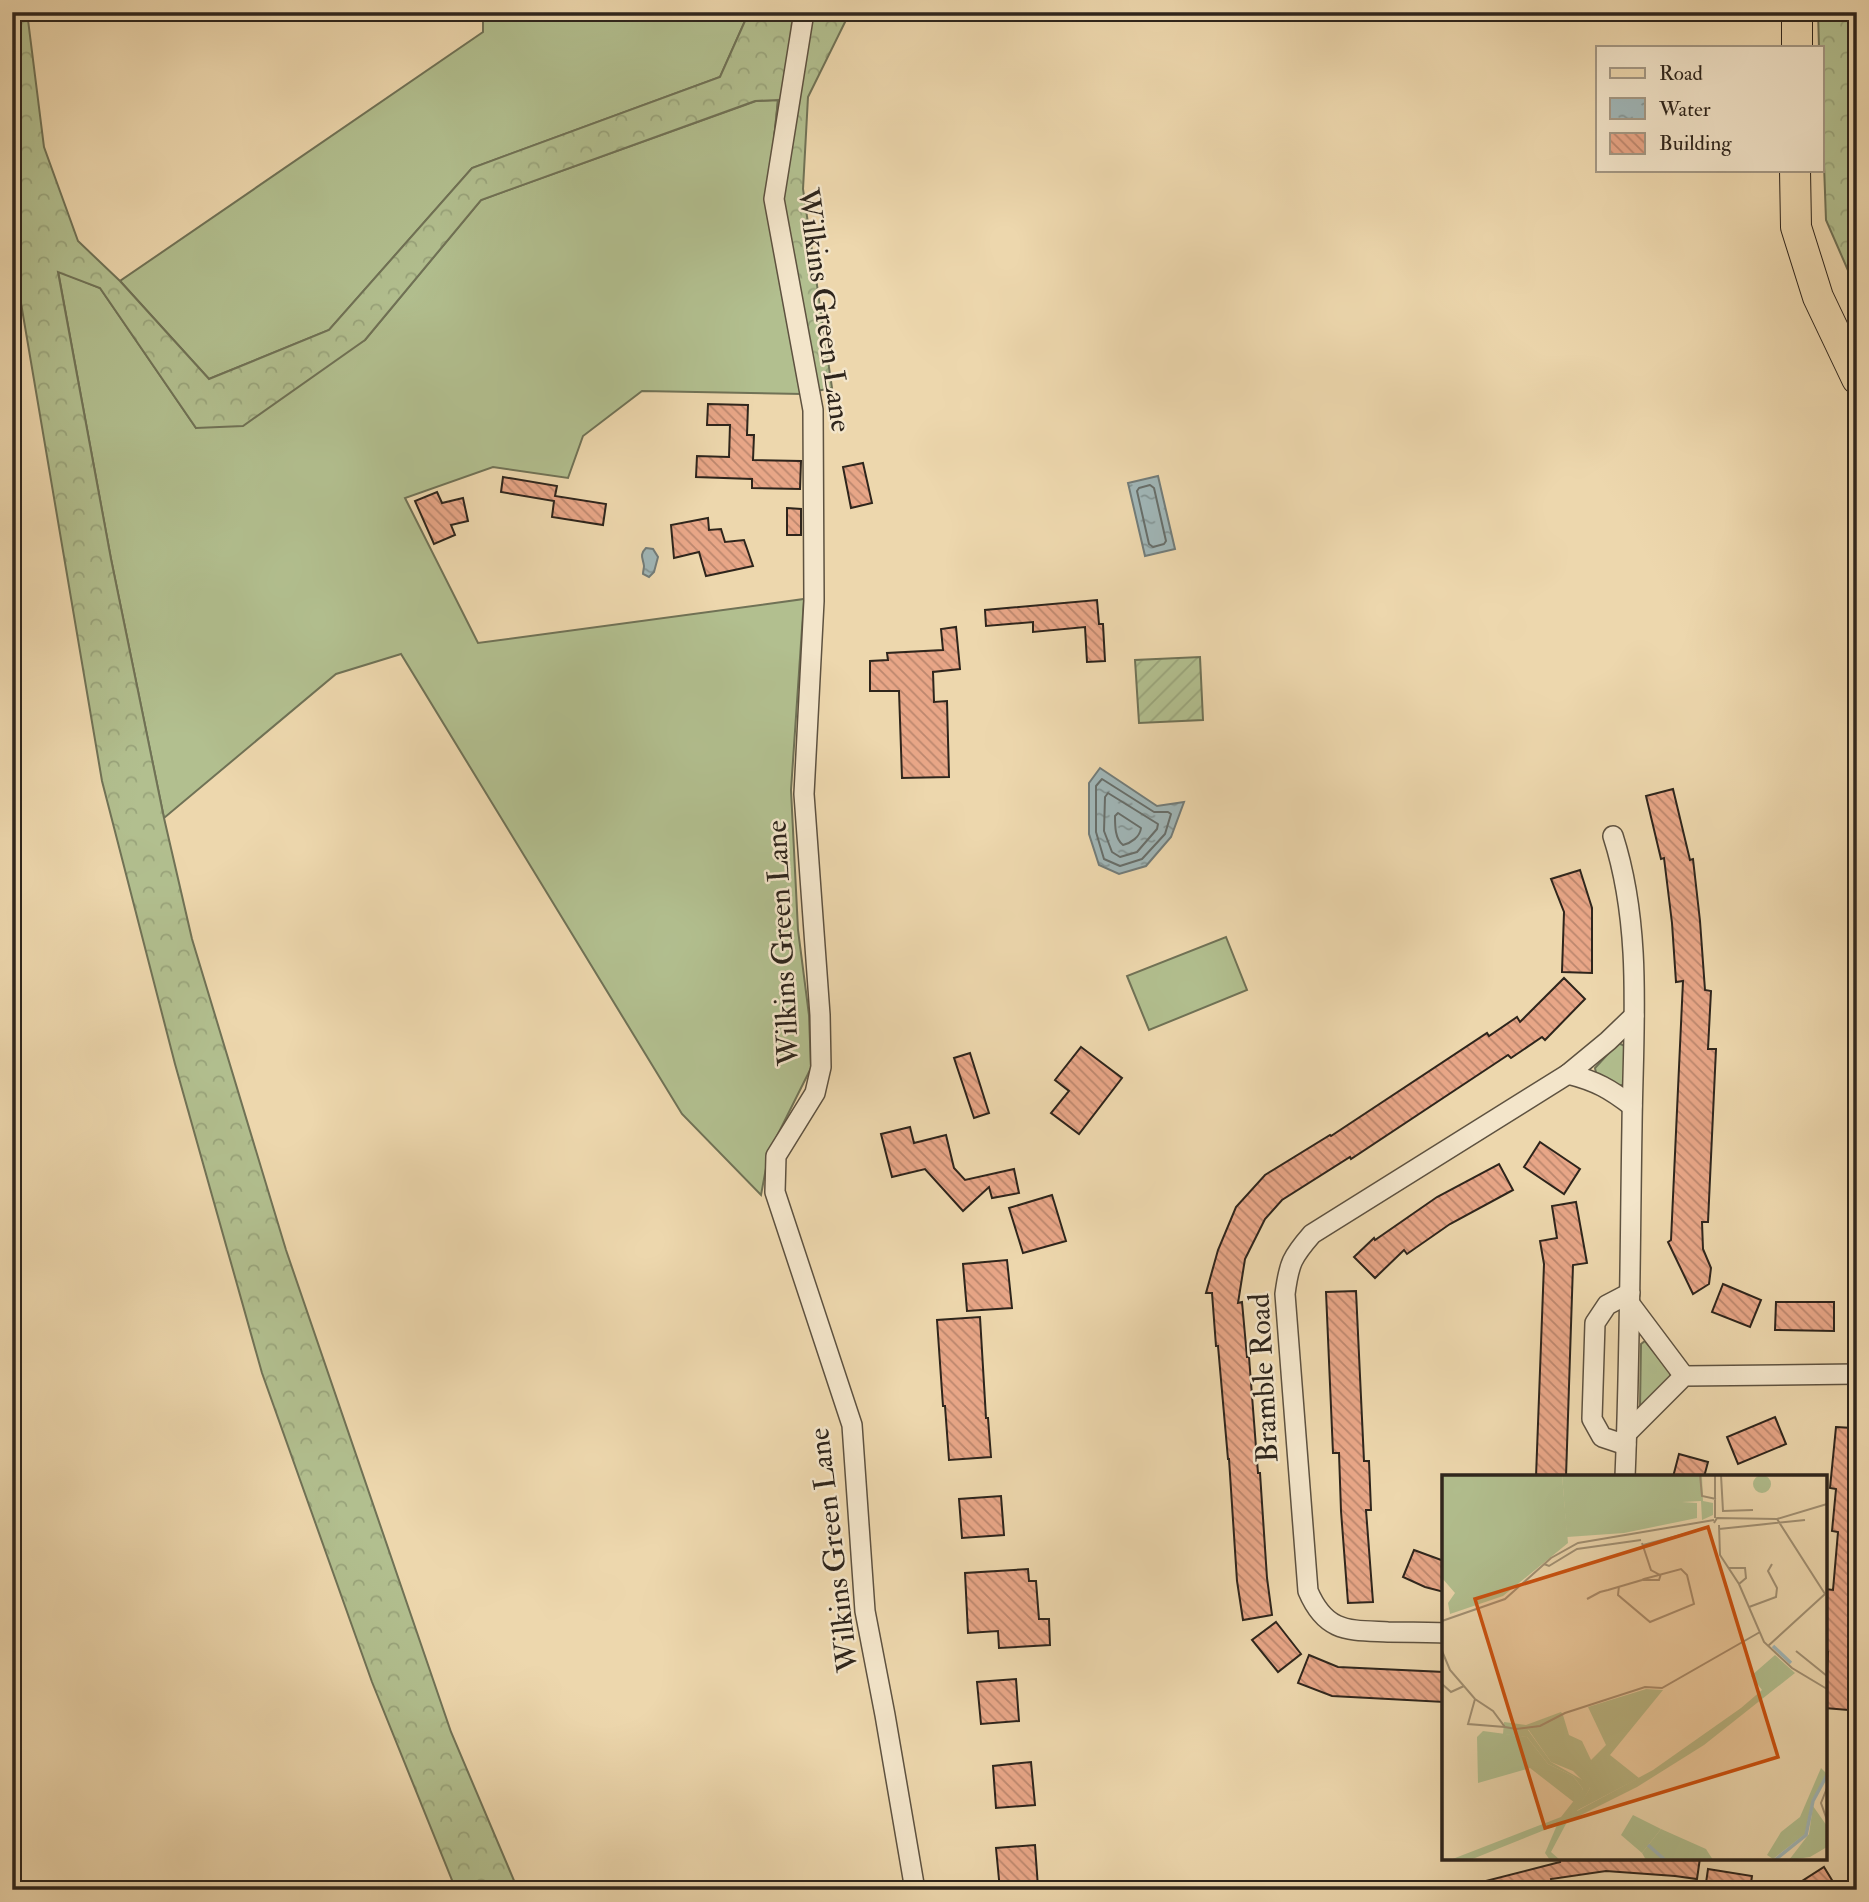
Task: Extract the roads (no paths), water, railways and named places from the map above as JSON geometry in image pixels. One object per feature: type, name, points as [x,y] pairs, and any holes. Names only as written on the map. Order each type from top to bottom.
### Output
[{"type":"main road","points":[[1796,172],[1796,226],[1818,297],[1857,379]]},
{"type":"street","name":"Wilkins Green Lane","points":[[804,12],[774,199],[813,410],[814,601],[804,794],[820,1015],[821,1067],[815,1093],[776,1156],[775,1192],[852,1425],[865,1611],[915,1890]]},
{"type":"street","points":[[1613,836],[1622,863],[1634,948],[1625,1475]]},
{"type":"street","name":"Bramble Road","points":[[1442,1633],[1348,1630],[1332,1623],[1315,1607],[1308,1591],[1285,1294],[1287,1277],[1294,1255],[1312,1234],[1568,1074],[1634,1016]]},
{"type":"street","points":[[1568,1074],[1591,1080],[1613,1091],[1632,1106]]},
{"type":"street","points":[[1630,1299],[1684,1376]]},
{"type":"street","points":[[1626,1439],[1602,1437],[1592,1419],[1595,1322],[1607,1305],[1630,1299]]},
{"type":"street","points":[[1626,1439],[1684,1376],[1857,1374]]},
{"type":"water","points":[[1158,476],[1175,549],[1145,556],[1128,483]]},
{"type":"water","points":[[646,548],[653,549],[658,557],[654,572],[649,577],[643,574],[642,555]]},
{"type":"water","points":[[1100,768],[1157,806],[1184,802],[1171,837],[1146,866],[1119,874],[1099,865],[1089,834],[1089,783]]}]
